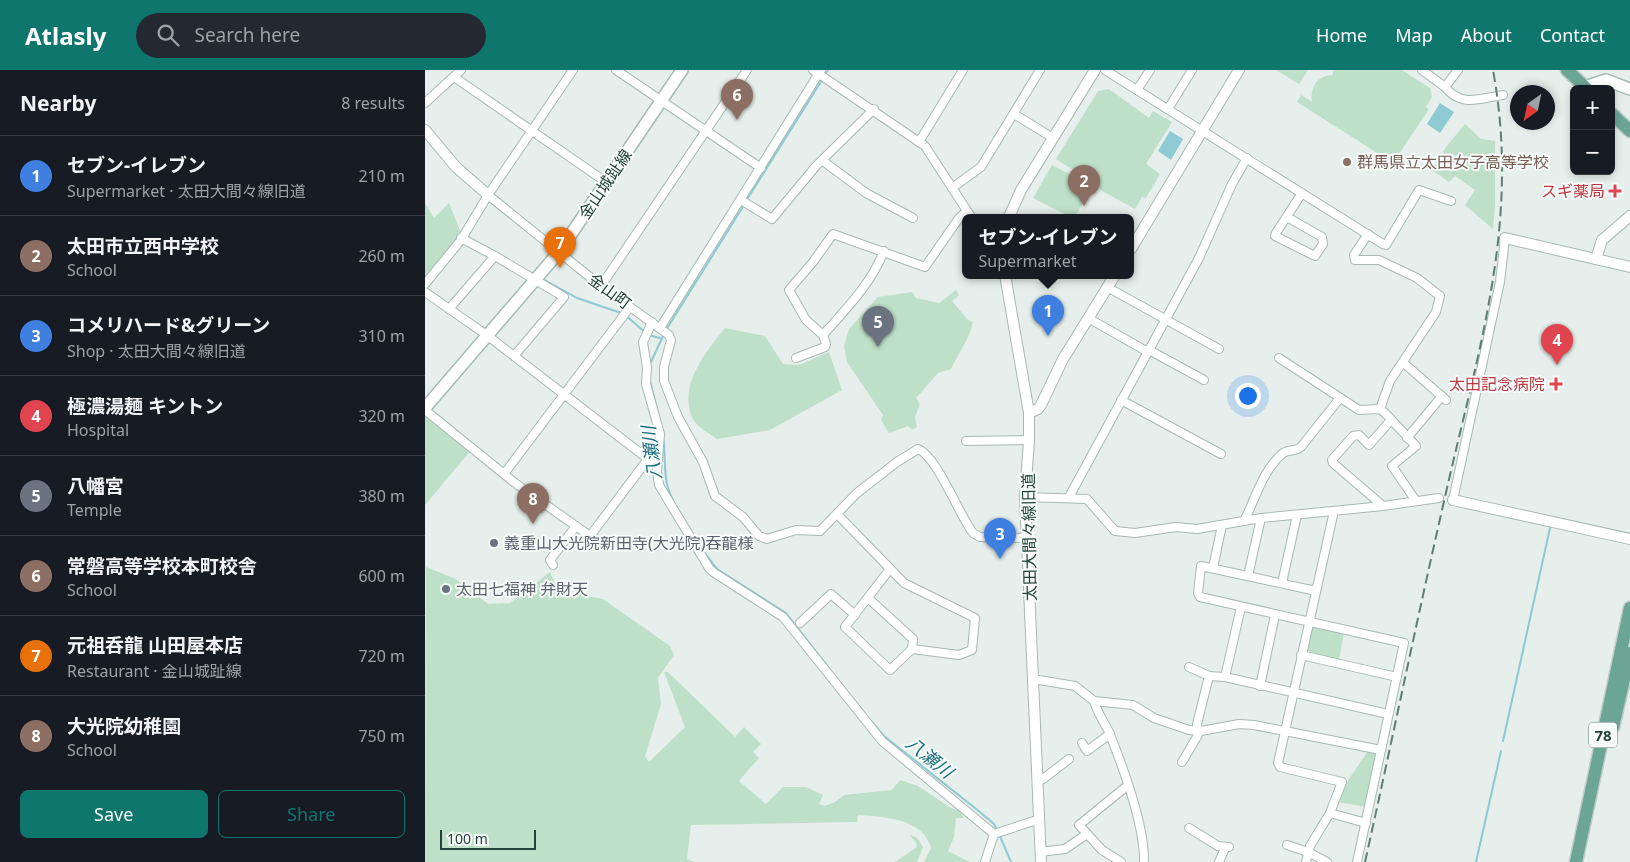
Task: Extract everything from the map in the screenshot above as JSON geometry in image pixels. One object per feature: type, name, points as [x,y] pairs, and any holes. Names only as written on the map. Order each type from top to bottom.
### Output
[{"type":"main road","name":"金山城趾線","points":[[425,409],[559,252],[682,70]]},
{"type":"main road","points":[[1567,70],[1583,85]]},
{"type":"main road","points":[[1594,85],[1606,80],[1630,89]]},
{"type":"main road","points":[[1615,117],[1630,131]]},
{"type":"main road","name":"78","points":[[1577,862],[1630,608]]},
{"type":"main road","name":"78","points":[[1585,862],[1630,653]]},
{"type":"street","points":[[425,103],[461,70]]},
{"type":"street","points":[[425,284],[445,262],[487,195],[573,70]]},
{"type":"street","points":[[616,70],[761,168]]},
{"type":"street","points":[[601,286],[747,70]]},
{"type":"street","points":[[919,142],[963,70]]},
{"type":"street","points":[[952,188],[981,167],[1040,70]]},
{"type":"street","points":[[1010,214],[1015,201],[1095,70]]},
{"type":"street","points":[[1105,70],[1386,244],[1419,190],[1451,201]]},
{"type":"street","points":[[1137,90],[1150,70]]},
{"type":"street","points":[[1168,109],[1192,70]]},
{"type":"street","points":[[1134,244],[1239,70]]},
{"type":"street","points":[[1422,70],[1463,101],[1503,95]]},
{"type":"street","points":[[1445,87],[1458,70]]},
{"type":"street","points":[[969,214],[925,146],[818,71],[761,168],[744,202],[663,330],[671,340],[663,367],[664,381],[678,417],[703,462],[715,496],[743,516],[759,536],[767,540],[796,530],[821,531],[857,493],[897,462],[919,449],[924,452],[936,468],[973,533],[980,537],[1027,538]]},
{"type":"street","points":[[454,77],[605,182]]},
{"type":"street","points":[[744,202],[772,219],[823,161],[874,110]]},
{"type":"street","points":[[1013,114],[1053,138]]},
{"type":"street","points":[[425,130],[456,167],[487,195]]},
{"type":"street","points":[[1069,497],[1199,258],[1232,184],[1247,158]]},
{"type":"street","points":[[823,161],[866,193],[913,218]]},
{"type":"street","points":[[1287,217],[1322,237],[1323,244],[1315,256],[1277,238],[1276,233],[1302,193]]},
{"type":"street","name":"金山町","points":[[487,195],[601,286],[626,313],[652,322],[663,330]]},
{"type":"street","points":[[1596,259],[1603,240],[1630,216]]},
{"type":"street","points":[[796,358],[825,346],[823,335],[806,320],[789,290],[813,262],[833,234],[925,266],[959,218],[962,217]]},
{"type":"street","points":[[1368,234],[1355,255],[1355,260],[1383,262],[1429,286],[1440,296],[1436,312],[1390,381],[1380,409]]},
{"type":"street","points":[[461,238],[564,297],[514,356]]},
{"type":"street","points":[[1630,267],[1505,238],[1500,282],[1453,500],[1630,539]]},
{"type":"street","points":[[823,335],[859,294],[877,269],[884,251]]},
{"type":"street","points":[[449,309],[495,256]]},
{"type":"street","name":"太田大間々線旧道","points":[[1006,279],[1029,412],[1025,497],[1040,819],[1040,857]]},
{"type":"street","points":[[1029,412],[1038,409],[1041,405],[1052,378],[1112,279]]},
{"type":"street","points":[[1107,287],[1219,348]]},
{"type":"street","points":[[425,292],[514,356],[658,466]]},
{"type":"street","points":[[504,474],[626,313]]},
{"type":"street","points":[[1088,318],[1204,380]]},
{"type":"street","points":[[652,322],[643,342],[647,368],[646,384],[660,434],[659,485],[713,572],[783,617],[882,741],[998,832]]},
{"type":"street","points":[[1279,358],[1359,410],[1380,409]]},
{"type":"street","points":[[1406,365],[1444,398],[1407,438]]},
{"type":"street","points":[[1244,521],[1259,484],[1281,455],[1301,447],[1340,398]]},
{"type":"street","points":[[1121,400],[1221,454]]},
{"type":"street","points":[[425,409],[504,474],[590,536],[648,459]]},
{"type":"street","points":[[1380,409],[1416,446],[1392,466],[1416,501]]},
{"type":"street","points":[[1383,506],[1333,464],[1332,460],[1353,436],[1359,435],[1369,445],[1390,420]]},
{"type":"street","points":[[966,441],[1029,440]]},
{"type":"street","points":[[1025,497],[1069,497],[1090,500],[1110,526],[1119,532],[1176,527],[1197,529],[1261,518],[1383,506],[1439,498]]},
{"type":"street","points":[[1306,862],[1313,839],[1330,813],[1342,782],[1278,765],[1334,511]]},
{"type":"street","points":[[837,514],[904,583],[975,618],[972,650],[959,655],[912,649]]},
{"type":"street","points":[[1282,583],[1297,515]]},
{"type":"street","points":[[1249,576],[1261,518]]},
{"type":"street","points":[[1213,568],[1222,525]]},
{"type":"street","points":[[553,565],[550,560],[576,526]]},
{"type":"street","points":[[1316,591],[1201,566],[1198,595],[1241,607],[1404,643],[1357,862]]},
{"type":"street","points":[[868,598],[913,639],[912,649],[890,670],[845,628],[890,569]]},
{"type":"street","points":[[800,623],[831,594],[855,615]]},
{"type":"street","points":[[1225,677],[1241,607]]},
{"type":"street","points":[[1260,686],[1275,614]]},
{"type":"street","points":[[1301,656],[1397,677]]},
{"type":"street","points":[[1189,666],[1209,676],[1225,677],[1388,714]]},
{"type":"street","points":[[1182,762],[1197,739],[1209,676]]},
{"type":"street","points":[[1033,679],[1075,686],[1094,701],[1110,734],[1140,826],[1144,862]]},
{"type":"street","points":[[1094,701],[1133,705],[1154,718],[1181,728],[1198,730],[1245,724],[1285,730],[1381,750]]},
{"type":"street","points":[[1082,743],[1087,751],[1110,734]]},
{"type":"street","points":[[1038,781],[1069,759]]},
{"type":"street","points":[[1121,862],[1102,850],[1079,825],[1127,786]]},
{"type":"street","points":[[1330,813],[1366,823]]},
{"type":"street","points":[[985,862],[998,832],[1040,819]]},
{"type":"street","points":[[1189,828],[1227,848],[1219,862]]},
{"type":"street","points":[[1040,857],[1065,849],[1087,834]]},
{"type":"street","points":[[1287,845],[1308,852],[1327,862]]},
{"type":"green space","points":[[1276,70],[1308,70],[1299,84]]},
{"type":"green space","points":[[1334,70],[1402,70],[1430,88],[1432,97],[1426,107],[1429,109],[1393,163],[1297,102],[1301,95],[1312,102],[1313,87],[1322,78],[1332,75]]},
{"type":"green space","points":[[1109,89],[1149,118],[1153,111],[1172,122],[1146,164],[1160,174],[1146,198],[1142,197],[1135,209],[1095,187],[1089,180],[1056,159],[1098,91]]},
{"type":"green space","points":[[1465,124],[1481,139],[1495,141],[1493,229],[1465,205],[1475,190],[1455,176],[1449,182],[1432,170],[1446,147]]},
{"type":"green space","points":[[1052,165],[1092,186],[1077,214],[1064,214],[1033,198]]},
{"type":"green space","points":[[425,203],[434,218],[449,203],[462,236],[425,283]]},
{"type":"green space","points":[[956,290],[959,295],[952,301],[967,319],[973,322],[966,340],[951,369],[938,373],[916,398],[920,404],[915,417],[917,427],[912,430],[908,426],[889,433],[881,420],[883,415],[847,362],[844,346],[849,329],[878,297],[912,292],[916,298],[939,303]]},
{"type":"green space","points":[[725,328],[765,336],[783,364],[799,365],[829,352],[842,390],[770,430],[717,439],[701,428],[693,419],[689,407],[689,395],[691,382],[702,358]]},
{"type":"green space","points":[[425,410],[472,449],[425,505]]},
{"type":"green space","points":[[426,567],[456,579],[488,604],[510,603],[550,572],[558,590],[603,599],[670,646],[674,655],[658,678],[661,704],[645,756],[649,762],[685,727],[664,672],[668,672],[735,737],[744,727],[761,744],[753,752],[759,758],[739,781],[766,804],[783,787],[806,787],[823,795],[819,804],[825,806],[835,802],[844,795],[892,790],[900,780],[918,786],[951,808],[959,810],[964,818],[956,818],[954,837],[948,851],[970,862],[924,862],[931,848],[927,838],[920,830],[890,818],[858,815],[857,822],[691,825],[687,859],[695,862],[425,862]]},
{"type":"green space","points":[[1315,626],[1344,633],[1339,660],[1307,651],[1312,630]]},
{"type":"green space","points":[[1368,751],[1378,755],[1366,807],[1338,802],[1343,788]]},
{"type":"green space","points":[[909,834],[917,838],[923,847],[917,862],[895,862],[917,847]]},
{"type":"water","points":[[1440,103],[1454,112],[1440,133],[1427,124]]},
{"type":"water","points":[[1170,131],[1183,139],[1171,160],[1158,151]]},
{"type":"waterway","name":"八瀬川","points":[[824,76],[828,70]]},
{"type":"waterway","name":"八瀬川","points":[[746,201],[822,80]]},
{"type":"waterway","name":"八瀬川","points":[[666,330],[744,205]]},
{"type":"waterway","points":[[525,270],[535,275]]},
{"type":"waterway","points":[[541,278],[577,298],[621,313]]},
{"type":"waterway","points":[[625,315],[645,332]]},
{"type":"waterway","name":"八瀬川","points":[[650,364],[664,334]]},
{"type":"waterway","points":[[648,335],[660,338]]},
{"type":"waterway","name":"八瀬川","points":[[650,381],[661,425]]},
{"type":"waterway","name":"八瀬川","points":[[663,437],[668,488],[683,520],[703,551],[717,569],[786,613],[829,668]]},
{"type":"waterway","points":[[1503,741],[1550,528]]},
{"type":"waterway","name":"八瀬川","points":[[871,721],[884,736],[980,812],[994,824],[997,830]]},
{"type":"waterway","points":[[1476,862],[1501,751]]},
{"type":"waterway","name":"八瀬川","points":[[999,834],[1011,862]]},
{"type":"railway","points":[[1365,862],[1492,286],[1499,234],[1502,181],[1500,126],[1493,70]]},
{"type":"place","name":"常磐高等学校本町校舎","points":[[737,120]]},
{"type":"place","name":"群馬県立太田女子高等学校","points":[[1347,162]]},
{"type":"place","name":"スギ薬局","points":[[1615,191]]},
{"type":"place","name":"太田市立西中学校","points":[[1084,206]]},
{"type":"place","name":"元祖呑龍 山田屋本店","points":[[560,268]]},
{"type":"place","name":"セブン-イレブン","points":[[1048,336]]},
{"type":"place","name":"八幡宮","points":[[878,347]]},
{"type":"place","name":"極濃湯麺 キントン","points":[[1557,365]]},
{"type":"place","name":"太田記念病院","points":[[1556,384]]},
{"type":"place","name":"大光院幼稚園","points":[[533,524]]},
{"type":"place","name":"義重山大光院新田寺(大光院)吞龍様","points":[[494,543]]},
{"type":"place","name":"コメリハード&グリーン","points":[[1000,559]]},
{"type":"place","name":"太田七福神 弁財天","points":[[446,589]]}]
